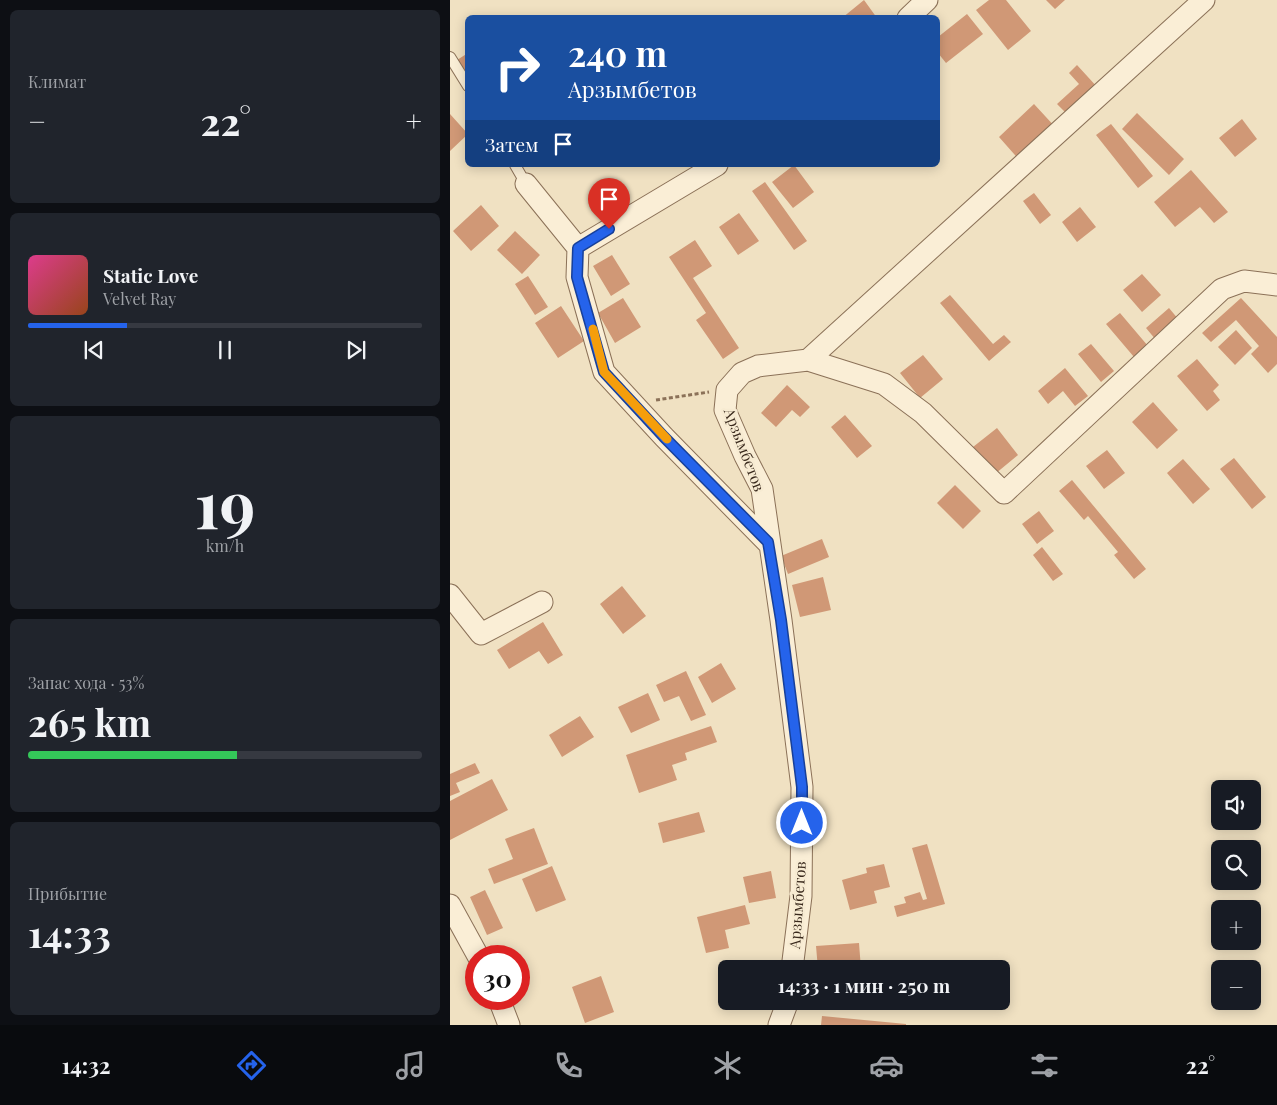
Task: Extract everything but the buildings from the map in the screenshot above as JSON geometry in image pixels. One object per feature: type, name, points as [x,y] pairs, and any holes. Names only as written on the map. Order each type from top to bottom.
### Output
[{"type":"street","points":[[911,15],[928,0]]},
{"type":"street","points":[[808,360],[1204,0]]},
{"type":"street","points":[[526,184],[578,248],[714,167]]},
{"type":"street","name":"Арзымбетов","points":[[578,248],[577,277],[604,372],[768,542]]},
{"type":"street","name":"Арзымбетов","points":[[793,960],[801,896],[802,787],[762,489],[725,410],[727,390],[742,374],[758,366],[808,360],[884,384],[923,413],[1004,493],[1222,289],[1244,281],[1277,284]]},
{"type":"street","points":[[450,595],[481,634],[542,602]]},
{"type":"street","points":[[450,904],[472,945]]},
{"type":"street","points":[[503,1010],[509,1025]]},
{"type":"street","points":[[780,1025],[785,1010]]},
{"type":"lane","points":[[450,57],[465,81]]},
{"type":"lane","points":[[516,167],[526,184]]},
{"type":"path","points":[[633,403],[727,390]]},
{"type":"slow traffic","points":[[593,329],[604,372],[667,439]]},
{"type":"route","points":[[609,229],[578,248],[577,277],[604,372],[664,437],[768,542],[781,620],[802,787],[802,823]]}]
